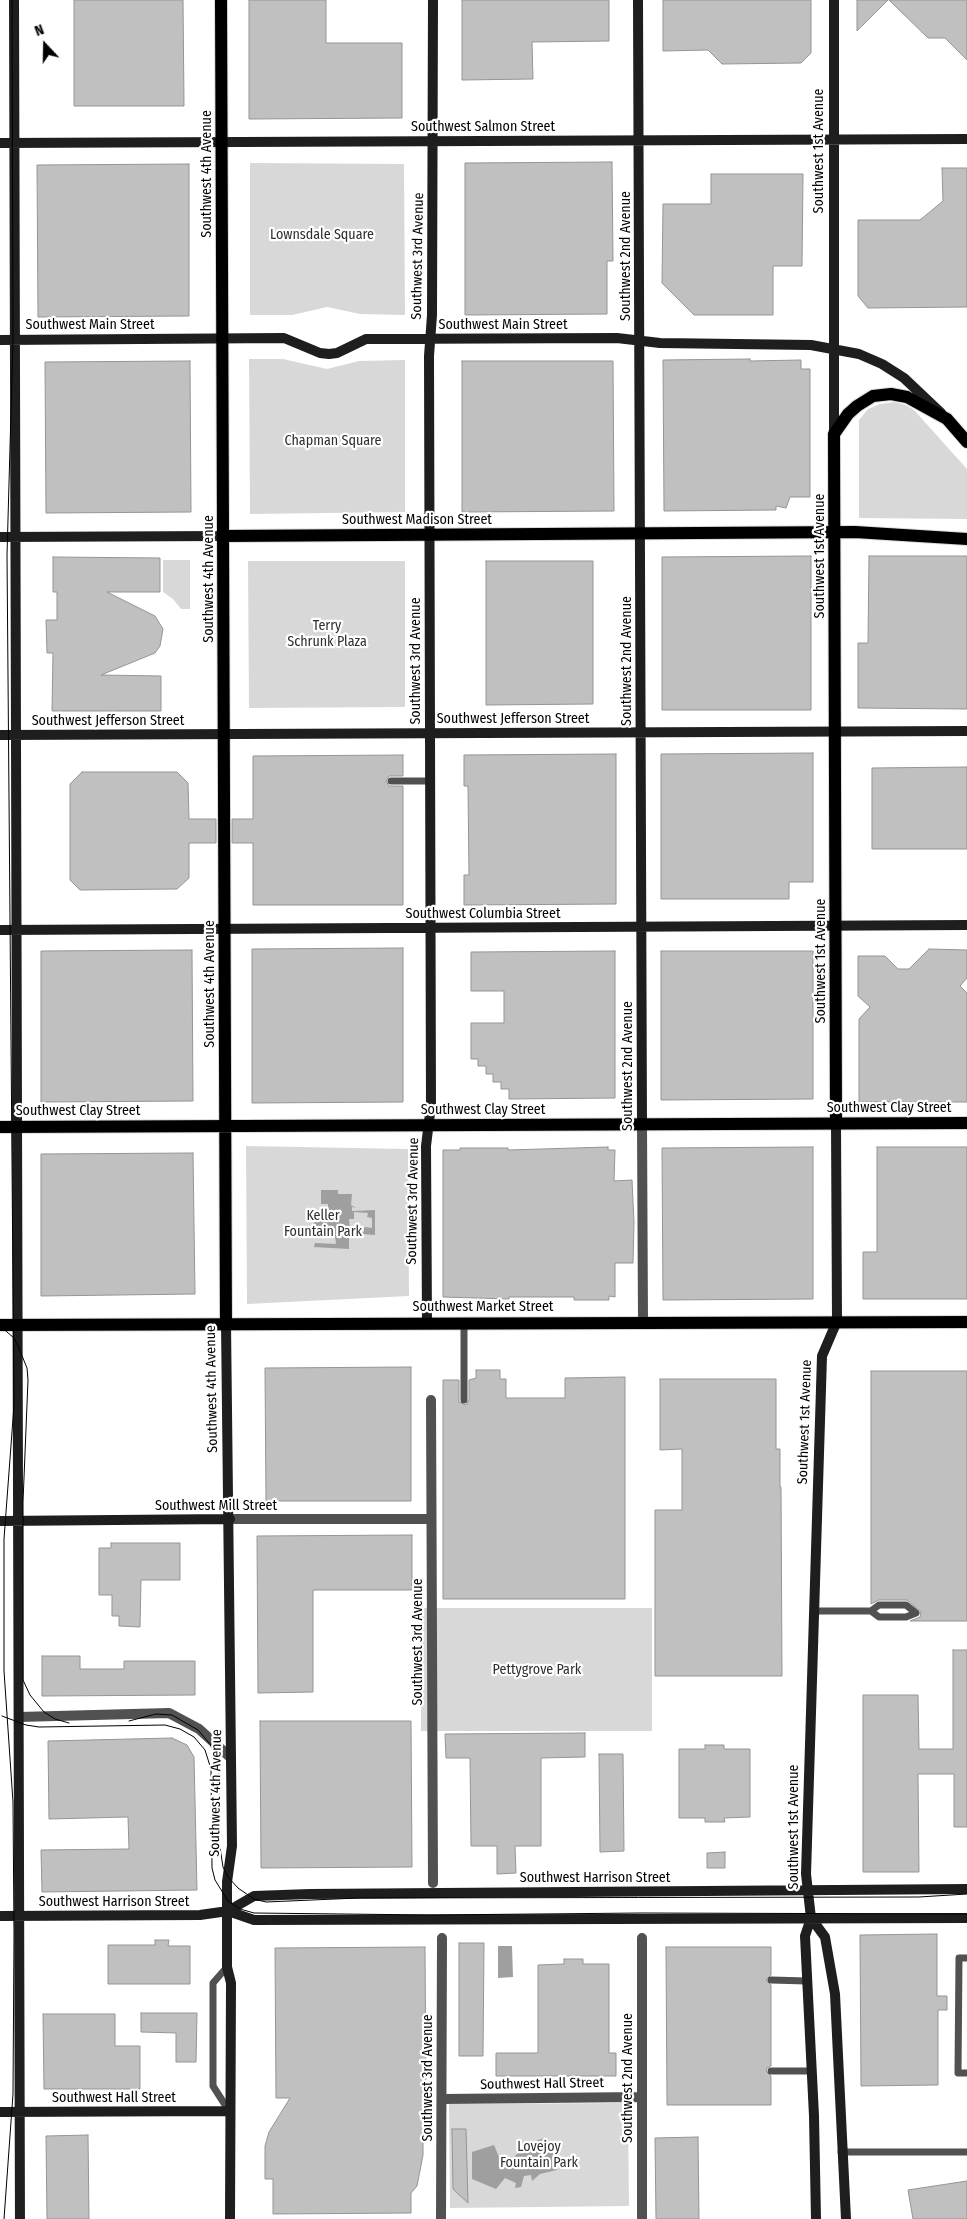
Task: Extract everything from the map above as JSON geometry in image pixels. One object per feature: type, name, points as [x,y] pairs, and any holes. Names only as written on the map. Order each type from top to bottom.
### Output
[{"type":"main road","name":"Southwest 4th Avenue","points":[[221,0],[226,1323]]},
{"type":"main road","points":[[834,434],[848,414],[857,406],[873,396],[882,394],[906,397],[947,419],[967,442]]},
{"type":"main road","name":"Southwest 1st Avenue","points":[[834,434],[836,1123]]},
{"type":"main road","points":[[883,533],[906,528],[967,530]]},
{"type":"main road","name":"Southwest Madison Street","points":[[223,536],[883,533]]},
{"type":"main road","points":[[883,533],[967,539]]},
{"type":"main road","name":"Southwest Clay Street","points":[[0,1127],[967,1123]]},
{"type":"main road","name":"Southwest Market Street","points":[[0,1325],[464,1322],[967,1322]]},
{"type":"street","points":[[14,0],[20,2219]]},
{"type":"street","name":"Southwest 3rd Avenue","points":[[427,1323],[426,1146],[431,1104],[429,535],[433,0]]},
{"type":"street","name":"Southwest 2nd Avenue","points":[[638,0],[643,1322]]},
{"type":"street","name":"Southwest 1st Avenue","points":[[834,0],[834,434]]},
{"type":"street","name":"Southwest Salmon Street","points":[[0,143],[967,140]]},
{"type":"street","name":"Southwest Main Street","points":[[0,340],[284,338],[320,353],[329,354],[337,353],[366,339],[617,338],[660,343],[779,343],[811,345],[863,355],[891,370],[917,388],[947,419]]},
{"type":"street","name":"Southwest Madison Street","points":[[0,537],[223,536]]},
{"type":"street","name":"Southwest Jefferson Street","points":[[0,735],[967,731]]},
{"type":"street","name":"Southwest Columbia Street","points":[[0,930],[967,925]]},
{"type":"street","name":"Southwest 1st Avenue","points":[[816,2219],[812,2071],[805,1936],[811,1918],[806,1874],[822,1356],[837,1321],[836,1123]]},
{"type":"street","name":"Southwest 4th Avenue","points":[[226,1323],[230,1519],[232,1846],[228,1877],[227,1967],[231,1984],[230,2219]]},
{"type":"street","name":"Southwest 3rd Avenue","points":[[431,1400],[433,1883]]},
{"type":"street","name":"Southwest Mill Street","points":[[0,1521],[431,1519]]},
{"type":"street","points":[[19,1717],[170,1713],[199,1729],[231,1758]]},
{"type":"street","name":"Southwest Harrison Street","points":[[0,1916],[200,1915],[228,1911],[254,1896],[431,1892],[967,1889]]},
{"type":"street","name":"Southwest Harrison Street","points":[[228,1911],[254,1920],[967,1918]]},
{"type":"street","name":"Southwest 1st Avenue","points":[[811,1918],[825,1937],[834,1994],[846,2219]]},
{"type":"street","name":"Southwest 3rd Avenue","points":[[441,2219],[442,1938]]},
{"type":"street","name":"Southwest 2nd Avenue","points":[[642,1938],[642,2219]]},
{"type":"street","name":"Southwest Hall Street","points":[[442,2099],[642,2097]]},
{"type":"street","name":"Southwest Hall Street","points":[[0,2112],[229,2111]]},
{"type":"lane","points":[[391,782],[430,781]]},
{"type":"lane","points":[[464,1322],[464,1400]]},
{"type":"lane","points":[[814,1611],[872,1611],[879,1605],[906,1605],[916,1613],[906,1617],[878,1617],[872,1611]]},
{"type":"lane","points":[[967,1958],[959,1958],[958,2073],[967,2073]]},
{"type":"lane","points":[[227,1967],[213,1983],[213,2086],[229,2111]]},
{"type":"lane","points":[[771,1980],[807,1980]]},
{"type":"lane","points":[[771,2071],[812,2071]]},
{"type":"lane","points":[[841,2152],[967,2152]]},
{"type":"green space","name":"Lownsdale Square","points":[[250,163],[404,164],[405,315],[360,314],[327,307],[292,315],[250,315]]},
{"type":"green space","name":"Chapman Square","points":[[249,359],[283,359],[327,369],[359,361],[405,360],[405,512],[250,514]]},
{"type":"green space","points":[[895,402],[906,405],[914,410],[967,469],[967,519],[859,518],[859,420],[868,409],[880,404]]},
{"type":"green space","points":[[163,560],[190,560],[190,609],[181,609],[173,599],[163,592]]},
{"type":"green space","name":"Terry Schrunk Plaza","points":[[248,561],[405,561],[405,707],[249,708]]},
{"type":"green space","name":"Keller Fountain Park","points":[[246,1146],[408,1149],[409,1296],[247,1304]]},
{"type":"green space","name":"Pettygrove Park","points":[[421,1608],[652,1608],[652,1731],[421,1731]]},
{"type":"green space","name":"Lovejoy Fountain Park","points":[[628,2103],[629,2206],[450,2208],[449,2104]]},
{"type":"shaded area","points":[[321,1190],[338,1190],[338,1194],[352,1194],[351,1205],[356,1208],[352,1207],[352,1211],[375,1210],[375,1235],[362,1234],[363,1236],[360,1237],[359,1234],[349,1235],[349,1249],[314,1247],[315,1243],[336,1244],[335,1236],[308,1234],[307,1228],[314,1228],[314,1215],[328,1215],[328,1204],[321,1204]],"holes":[[[354,1212],[368,1213],[367,1217],[372,1218],[372,1228],[364,1227],[364,1232],[356,1233],[355,1229],[350,1229],[349,1219],[354,1219]]]},
{"type":"shaded area","points":[[498,1946],[512,1946],[513,1977],[498,1978]]},
{"type":"shaded area","points":[[544,2138],[559,2148],[557,2170],[540,2174],[532,2181],[531,2175],[524,2176],[521,2187],[515,2188],[516,2183],[505,2178],[496,2189],[472,2179],[472,2152],[494,2145],[499,2157],[504,2160],[505,2157],[514,2157],[527,2144]]},
{"type":"building","points":[[74,0],[183,0],[184,106],[74,106]]},
{"type":"building","points":[[249,0],[326,0],[326,43],[402,43],[402,118],[249,119]]},
{"type":"building","points":[[462,0],[609,0],[609,41],[532,42],[533,79],[462,80]]},
{"type":"building","points":[[663,0],[811,0],[811,53],[801,63],[722,64],[708,50],[663,51]]},
{"type":"building","points":[[857,0],[888,0],[857,31]]},
{"type":"building","points":[[889,0],[967,0],[967,60],[945,38],[928,38]]},
{"type":"building","points":[[612,162],[613,261],[607,261],[607,314],[465,315],[465,163]]},
{"type":"building","points":[[189,164],[189,316],[38,317],[37,165]]},
{"type":"building","points":[[942,168],[967,168],[967,307],[868,308],[858,296],[858,220],[920,220],[943,201]]},
{"type":"building","points":[[711,174],[803,174],[802,266],[773,266],[773,315],[694,315],[662,283],[663,204],[711,204]]},
{"type":"building","points":[[750,359],[750,361],[801,360],[801,369],[810,369],[810,497],[790,497],[786,508],[776,506],[776,510],[664,511],[663,360]]},
{"type":"building","points":[[190,361],[191,512],[46,513],[45,362]]},
{"type":"building","points":[[462,361],[613,361],[614,511],[462,512]]},
{"type":"building","points":[[811,556],[811,710],[662,710],[662,557]]},
{"type":"building","points":[[869,556],[967,556],[967,709],[858,708],[858,643],[868,643]]},
{"type":"building","points":[[53,557],[160,558],[160,592],[107,592],[155,616],[163,629],[160,646],[155,653],[101,675],[161,676],[161,711],[52,711],[53,653],[47,653],[46,620],[57,620],[57,592],[53,592]]},
{"type":"building","points":[[486,561],[593,561],[593,704],[486,705]]},
{"type":"building","points":[[813,753],[813,882],[789,882],[789,899],[661,899],[661,754]]},
{"type":"building","points":[[616,754],[616,904],[464,905],[464,875],[469,875],[468,786],[464,786],[464,755]]},
{"type":"building","points":[[403,755],[403,776],[389,776],[386,781],[389,786],[403,786],[403,905],[253,905],[253,843],[232,843],[232,819],[253,819],[253,756]]},
{"type":"building","points":[[967,767],[967,849],[872,849],[872,768]]},
{"type":"building","points":[[82,772],[177,772],[188,783],[189,819],[216,819],[216,843],[189,843],[189,878],[177,889],[80,890],[70,880],[70,784]]},
{"type":"building","points":[[403,948],[403,1102],[252,1103],[252,949]]},
{"type":"building","points":[[929,949],[967,950],[967,978],[960,986],[967,993],[967,1102],[859,1102],[859,1019],[870,1007],[858,996],[858,956],[885,956],[898,969],[909,969]]},
{"type":"building","points":[[192,950],[193,1101],[41,1102],[41,951]]},
{"type":"building","points":[[615,951],[615,1098],[509,1099],[509,1089],[501,1089],[501,1082],[493,1082],[493,1074],[486,1074],[486,1066],[478,1066],[478,1059],[471,1059],[471,1023],[504,1023],[504,991],[471,991],[471,952]]},
{"type":"building","points":[[661,951],[813,951],[813,1099],[661,1100]]},
{"type":"building","points":[[608,1147],[608,1150],[615,1150],[614,1181],[632,1180],[634,1222],[633,1263],[615,1263],[615,1297],[609,1296],[609,1300],[574,1300],[574,1297],[509,1297],[509,1299],[443,1297],[443,1150],[460,1150],[460,1148],[508,1148],[508,1150]]},
{"type":"building","points":[[813,1147],[813,1299],[663,1300],[662,1148]]},
{"type":"building","points":[[877,1147],[967,1147],[967,1299],[863,1299],[863,1252],[877,1252]]},
{"type":"building","points":[[193,1153],[195,1294],[41,1296],[41,1154]]},
{"type":"building","points":[[411,1367],[411,1501],[266,1501],[265,1368]]},
{"type":"building","points":[[476,1370],[500,1370],[500,1379],[506,1379],[506,1398],[565,1398],[565,1378],[625,1377],[625,1599],[443,1599],[443,1380],[459,1380],[459,1402],[466,1405],[469,1400],[469,1380],[476,1378]]},
{"type":"building","points":[[871,1371],[967,1371],[967,1621],[910,1621],[920,1617],[921,1612],[907,1600],[879,1600],[871,1604]]},
{"type":"building","points":[[660,1379],[776,1379],[776,1449],[780,1449],[781,1487],[782,1676],[655,1676],[655,1510],[682,1510],[682,1449],[660,1450]]},
{"type":"building","points":[[412,1535],[412,1590],[313,1590],[313,1692],[258,1693],[257,1536]]},
{"type":"building","points":[[111,1543],[180,1543],[180,1580],[141,1580],[140,1627],[119,1626],[119,1616],[112,1616],[112,1595],[99,1595],[99,1548],[111,1548]]},
{"type":"building","points":[[953,1650],[967,1650],[967,1827],[954,1827],[954,1774],[918,1774],[919,1872],[863,1872],[863,1695],[918,1695],[919,1749],[953,1749]]},
{"type":"building","points":[[42,1656],[80,1656],[80,1669],[124,1669],[124,1661],[195,1661],[195,1695],[42,1696]]},
{"type":"building","points":[[260,1721],[411,1721],[412,1867],[261,1868]]},
{"type":"building","points":[[585,1733],[585,1757],[541,1758],[541,1846],[515,1846],[516,1873],[497,1874],[497,1846],[471,1846],[470,1758],[446,1758],[445,1734]]},
{"type":"building","points":[[172,1738],[187,1745],[194,1757],[197,1890],[42,1892],[41,1850],[129,1849],[128,1817],[49,1819],[48,1741]]},
{"type":"building","points":[[705,1745],[724,1745],[724,1749],[750,1749],[750,1817],[724,1818],[725,1822],[705,1822],[705,1818],[679,1818],[679,1749],[705,1749]]},
{"type":"building","points":[[599,1754],[623,1754],[624,1851],[600,1852]]},
{"type":"building","points":[[725,1852],[725,1868],[707,1868],[707,1853]]},
{"type":"building","points":[[937,1934],[937,1996],[947,1996],[947,2010],[938,2010],[938,2085],[861,2086],[860,1935]]},
{"type":"building","points":[[155,1940],[169,1940],[168,1946],[190,1946],[190,1984],[108,1984],[108,1945],[155,1945]]},
{"type":"building","points":[[459,1943],[484,1943],[483,2056],[459,2056]]},
{"type":"building","points":[[425,1947],[426,2097],[423,2097],[423,2155],[417,2186],[411,2193],[411,2213],[273,2214],[273,2179],[265,2179],[265,2146],[269,2132],[290,2098],[276,2098],[275,1948]]},
{"type":"building","points":[[666,1947],[771,1947],[771,1975],[766,1980],[771,1985],[771,2066],[766,2071],[771,2076],[771,2105],[667,2105]]},
{"type":"building","points":[[564,1959],[583,1959],[583,1964],[609,1964],[609,2053],[616,2053],[616,2076],[496,2076],[496,2053],[538,2053],[538,1965],[564,1964]]},
{"type":"building","points":[[141,2013],[197,2013],[196,2062],[176,2062],[176,2033],[141,2032]]},
{"type":"building","points":[[43,2014],[115,2014],[115,2046],[140,2046],[140,2089],[44,2089]]},
{"type":"building","points":[[452,2129],[466,2129],[468,2203],[453,2189]]},
{"type":"building","points":[[88,2135],[89,2219],[47,2219],[46,2136]]},
{"type":"building","points":[[698,2137],[699,2219],[656,2219],[655,2138]]},
{"type":"building","points":[[967,2181],[967,2219],[913,2219],[908,2190]]},
{"type":"tram line","points":[[4,2219],[13,2094],[14,1935],[13,1802],[4,1671],[4,1539],[14,1405],[7,555],[13,340],[12,0]]},
{"type":"tram line","points":[[0,1326],[14,1338],[27,1368],[28,1380],[23,1502],[23,1680],[30,1695],[44,1712],[55,1719],[69,1723]]},
{"type":"tram line","points":[[129,1721],[156,1714],[172,1715],[198,1730],[210,1744],[217,1759],[219,1770],[219,1841],[223,1867],[228,1877],[238,1888],[254,1899],[266,1902],[358,1898],[919,1897],[967,1894]]},
{"type":"tram line","points":[[2,1716],[26,1725],[39,1727],[165,1725],[180,1729],[194,1737],[205,1750],[211,1769],[212,1868],[215,1880],[228,1901],[240,1909],[254,1913],[431,1915],[642,1913],[967,1914]]}]
